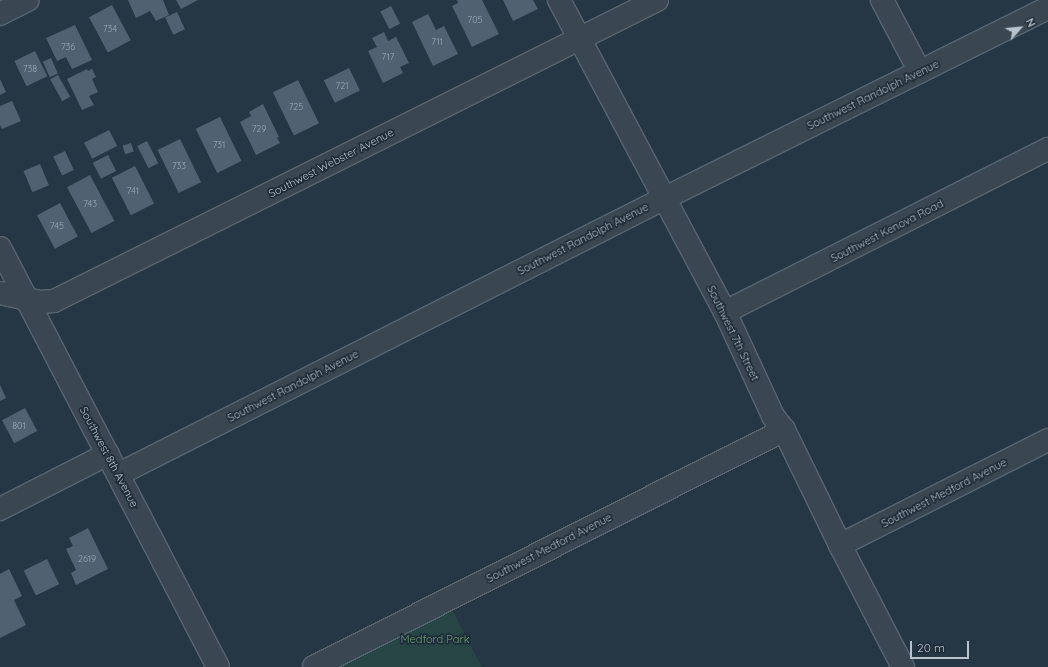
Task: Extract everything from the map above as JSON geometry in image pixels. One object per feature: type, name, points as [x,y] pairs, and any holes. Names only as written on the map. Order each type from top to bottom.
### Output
[{"type":"street","points":[[0,14],[28,0]]},
{"type":"street","name":"Southwest 7th Street","points":[[559,0],[725,312],[773,416],[784,430],[840,546],[904,667]]},
{"type":"street","name":"Southwest Webster Avenue","points":[[0,293],[28,300],[54,302],[657,0]]},
{"type":"street","points":[[882,0],[920,72]]},
{"type":"street","name":"Southwest Randolph Avenue","points":[[119,474],[664,198],[1048,8]]},
{"type":"street","name":"Southwest Kenova Road","points":[[725,312],[1048,149]]},
{"type":"street","name":"Southwest 8th Avenue","points":[[0,248],[119,474],[218,667]]},
{"type":"street","name":"Southwest Medford Avenue","points":[[314,667],[784,430]]},
{"type":"street","name":"Southwest Medford Avenue","points":[[840,546],[1048,440]]},
{"type":"street","points":[[0,509],[108,454]]},
{"type":"green space","name":"Medford Park","points":[[447,600],[482,667],[314,667]]},
{"type":"building","points":[[128,0],[163,0],[169,15],[156,21],[150,11],[136,18]]},
{"type":"building","points":[[176,0],[198,0],[181,9]]},
{"type":"building","points":[[457,0],[482,0],[499,34],[472,47],[452,6],[458,3]]},
{"type":"building","points":[[503,0],[533,0],[538,9],[513,21]]},
{"type":"building","points":[[112,5],[131,40],[108,53],[89,17]]},
{"type":"building","points":[[391,6],[400,24],[389,29],[380,11]]},
{"type":"building","points":[[177,12],[185,29],[173,35],[165,17]]},
{"type":"building","points":[[428,14],[436,30],[444,26],[458,54],[433,66],[412,22]]},
{"type":"building","points":[[75,25],[92,60],[72,69],[66,57],[57,61],[46,38]]},
{"type":"building","points":[[384,32],[388,41],[396,37],[409,63],[400,67],[403,73],[383,83],[368,51],[377,47],[372,38]]},
{"type":"building","points":[[35,51],[47,76],[27,86],[14,61]]},
{"type":"building","points":[[51,58],[58,74],[50,77],[43,62]]},
{"type":"building","points":[[349,68],[360,90],[335,103],[324,80]]},
{"type":"building","points":[[87,69],[88,71],[92,69],[96,77],[92,79],[98,92],[89,96],[94,105],[82,110],[67,79]]},
{"type":"building","points":[[58,75],[70,97],[62,101],[50,79]]},
{"type":"building","points":[[0,79],[6,92],[0,95]]},
{"type":"building","points":[[298,80],[319,123],[294,135],[273,92]]},
{"type":"building","points":[[12,101],[21,121],[2,129],[0,125],[0,106]]},
{"type":"building","points":[[263,104],[279,137],[277,138],[280,143],[256,155],[240,122],[251,116],[249,112]]},
{"type":"building","points":[[220,117],[241,161],[217,173],[196,129]]},
{"type":"building","points":[[109,130],[117,146],[92,159],[84,143]]},
{"type":"building","points":[[180,139],[201,182],[179,193],[158,150]]},
{"type":"building","points":[[147,141],[158,163],[149,168],[137,146]]},
{"type":"building","points":[[131,143],[134,152],[125,154],[122,146]]},
{"type":"building","points":[[65,151],[74,170],[62,176],[53,156]]},
{"type":"building","points":[[108,155],[116,171],[101,179],[93,163]]},
{"type":"building","points":[[40,164],[49,185],[32,192],[23,171]]},
{"type":"building","points":[[135,166],[154,203],[131,215],[112,178]]},
{"type":"building","points":[[90,175],[114,221],[91,233],[67,187]]},
{"type":"building","points":[[60,203],[78,237],[55,249],[37,215]]},
{"type":"building","points":[[0,385],[6,398],[0,401]]},
{"type":"building","points":[[25,408],[37,431],[14,443],[2,420]]},
{"type":"building","points":[[88,528],[108,569],[76,585],[71,573],[76,570],[66,549],[73,546],[69,538]]},
{"type":"building","points":[[47,559],[59,584],[36,596],[24,570]]},
{"type":"building","points":[[9,569],[22,596],[14,600],[26,625],[0,638],[0,574]]}]
